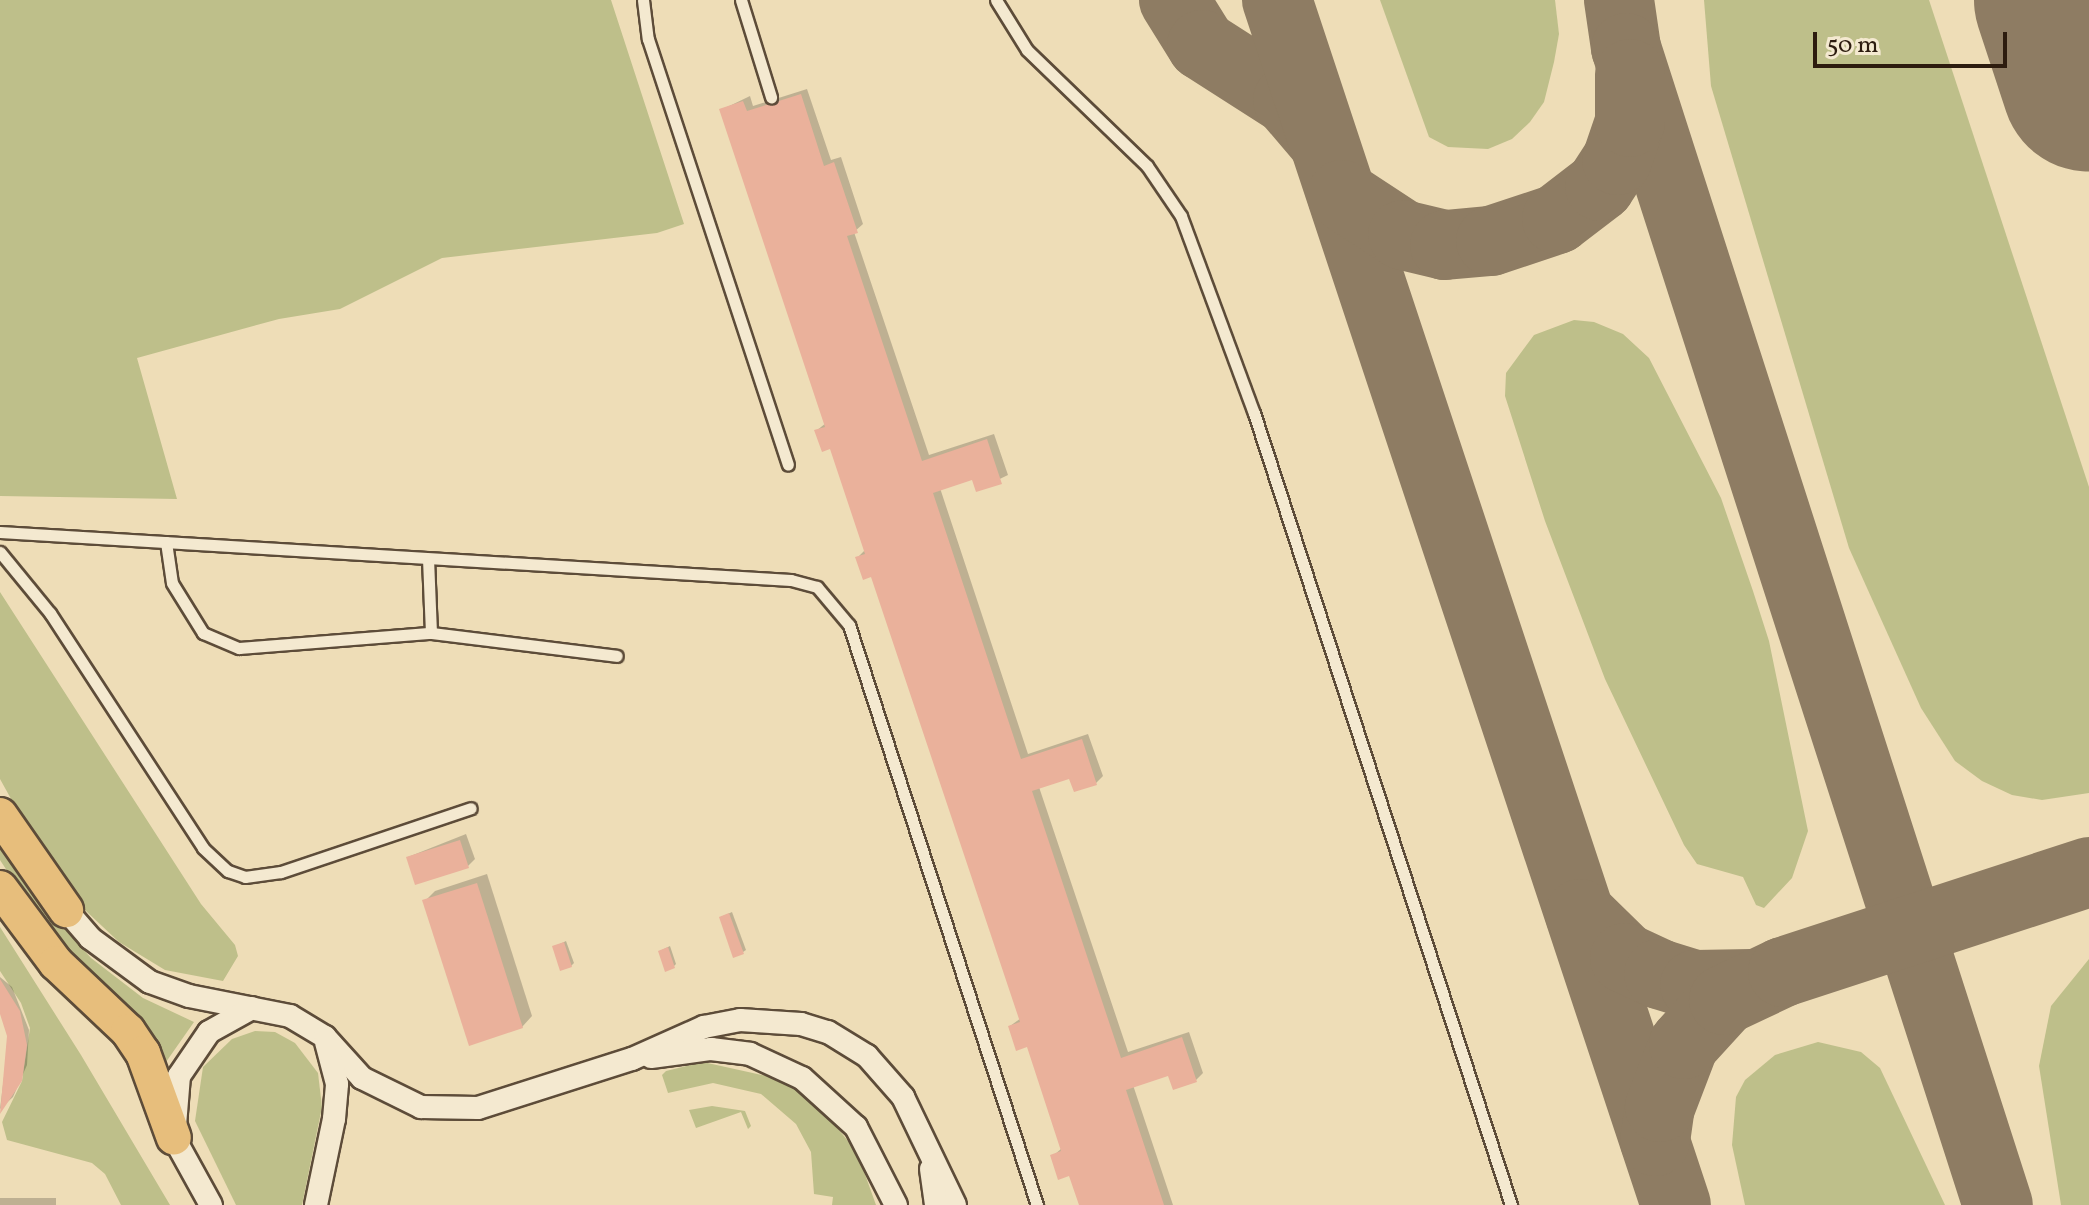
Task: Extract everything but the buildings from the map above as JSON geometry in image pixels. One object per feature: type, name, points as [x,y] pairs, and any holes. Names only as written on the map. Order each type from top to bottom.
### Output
[{"type":"main road","points":[[0,815],[66,910]]},
{"type":"main road","points":[[0,888],[56,963],[128,1031],[143,1053],[174,1138]]},
{"type":"street","points":[[66,910],[90,938],[150,982],[290,1016],[325,1037],[380,1090],[421,1107],[454,1110],[540,1090],[632,1059],[704,1027],[740,1020],[801,1024],[845,1040],[867,1056],[903,1097],[955,1205]]},
{"type":"street","points":[[211,1205],[174,1138],[179,1076],[192,1052],[209,1032],[252,1008]]},
{"type":"street","points":[[316,1205],[337,1084],[325,1037]]},
{"type":"street","points":[[632,1059],[711,1049],[775,1063],[832,1101],[867,1145],[896,1205]]},
{"type":"street","points":[[927,1144],[936,1205]]},
{"type":"street","points":[[867,1145],[882,1205]]},
{"type":"lane","points":[[643,0],[648,39],[788,465]]},
{"type":"lane","points":[[741,0],[771,97]]},
{"type":"lane","points":[[996,0],[1027,50],[1147,166],[1181,216],[1254,413],[1511,1205]]},
{"type":"lane","points":[[0,532],[791,580],[817,587],[833,602],[849,625],[1037,1205]]},
{"type":"lane","points":[[166,542],[172,583],[203,633],[219,644],[239,648],[431,633],[617,656]]},
{"type":"lane","points":[[0,552],[50,613],[203,848],[228,871],[245,877],[281,872],[471,808]]},
{"type":"lane","points":[[428,559],[431,633]]},
{"type":"green space","points":[[0,0],[611,0],[684,224],[657,233],[442,258],[340,309],[279,319],[137,358],[177,499],[0,496]]},
{"type":"green space","points":[[1380,0],[1555,0],[1559,34],[1554,62],[1544,102],[1530,122],[1512,139],[1488,149],[1448,147],[1429,137]]},
{"type":"green space","points":[[1704,0],[1929,0],[2089,487],[2089,793],[2042,800],[2012,795],[1982,781],[1955,761],[1921,708],[1849,548],[1711,86]]},
{"type":"green space","points":[[1574,320],[1594,322],[1623,334],[1649,358],[1721,498],[1753,591],[1769,641],[1808,831],[1792,878],[1764,908],[1756,905],[1743,877],[1697,864],[1684,845],[1605,679],[1545,521],[1505,396],[1506,373],[1534,335]]},
{"type":"green space","points":[[0,592],[201,904],[235,945],[238,956],[223,981],[165,970],[119,942],[86,911],[35,842],[0,779]]},
{"type":"green space","points":[[0,835],[63,927],[91,958],[143,998],[194,1022],[166,1062],[145,1022],[83,968],[32,909],[0,860]]},
{"type":"green space","points":[[0,927],[170,1205],[121,1205],[105,1174],[92,1163],[7,1140],[2,1122],[22,1081],[30,1028],[21,1003],[0,971]]},
{"type":"green space","points":[[2089,959],[2089,1205],[2061,1205],[2039,1066],[2051,1006]]},
{"type":"green space","points":[[255,1031],[275,1032],[295,1043],[318,1073],[322,1107],[302,1205],[236,1205],[195,1121],[203,1067],[232,1039]]},
{"type":"green space","points":[[1818,1042],[1861,1052],[1880,1068],[1945,1205],[1745,1205],[1732,1145],[1736,1097],[1745,1080],[1775,1055]]},
{"type":"green space","points":[[703,1062],[780,1079],[816,1102],[857,1152],[876,1205],[832,1205],[833,1197],[814,1194],[811,1152],[796,1124],[761,1094],[713,1083],[668,1093],[662,1075],[666,1071]]},
{"type":"green space","points":[[712,1106],[745,1111],[751,1126],[748,1129],[741,1112],[696,1128],[689,1110]]},
{"type":"taxiway","points":[[1174,0],[1202,45],[1288,100],[1322,140]]},
{"type":"taxiway","points":[[1277,0],[1676,1205]]},
{"type":"taxiway","points":[[1619,0],[1626,48],[1998,1205]]},
{"type":"taxiway","points":[[1342,195],[1403,235],[1445,245],[1491,241],[1557,219],[1600,186],[1617,160],[1630,122],[1630,74]]},
{"type":"taxiway","points":[[1655,1141],[1660,1107],[1684,1044],[1724,1000],[1783,972],[2089,872]]},
{"type":"taxiway","points":[[1580,914],[1625,958],[1659,974],[1695,985],[1752,984]]},
{"type":"runway","points":[[2061,0],[2089,85]]}]
